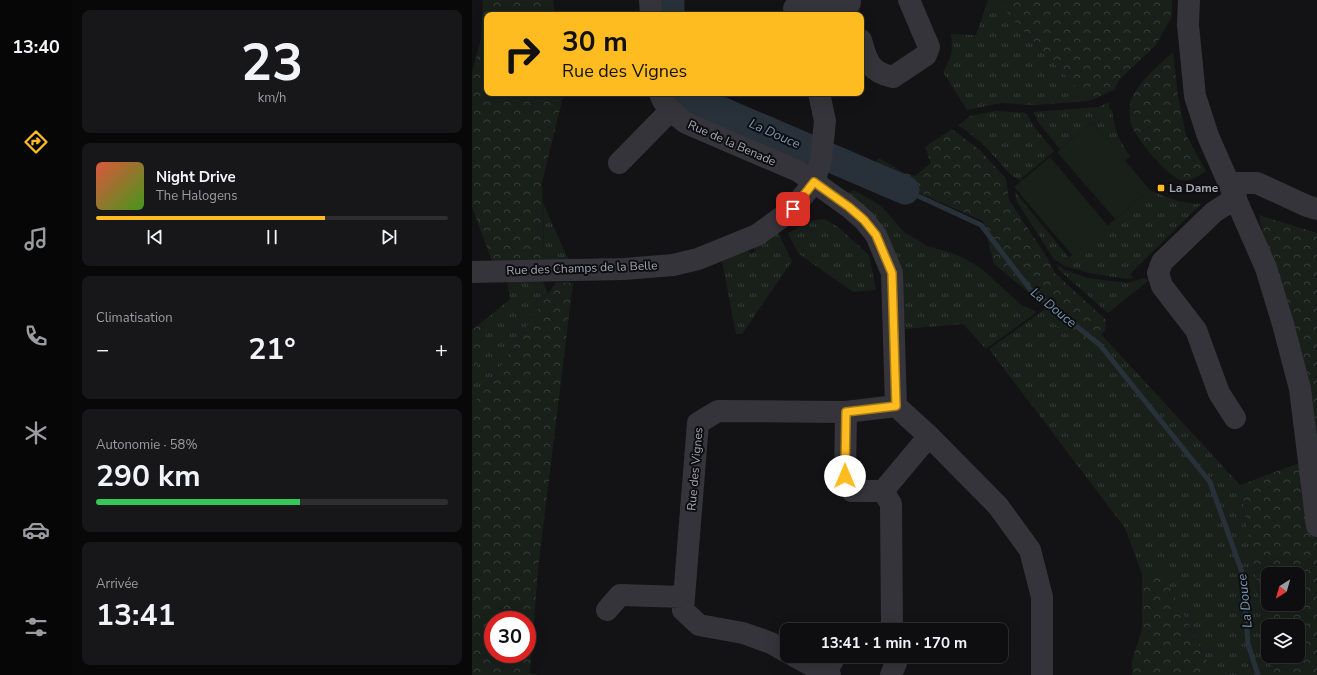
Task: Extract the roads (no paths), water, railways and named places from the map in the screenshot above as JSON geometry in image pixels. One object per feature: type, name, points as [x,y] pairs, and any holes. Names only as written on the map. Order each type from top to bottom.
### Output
[{"type":"street","points":[[650,0],[651,12]]},
{"type":"street","points":[[864,52],[872,67],[881,74],[893,77],[926,56],[929,47],[909,0]]},
{"type":"street","points":[[1189,0],[1188,25],[1195,96],[1208,136],[1266,268],[1300,390],[1317,526]]},
{"type":"street","points":[[794,8],[852,6]]},
{"type":"street","name":"Rue des Champs de la Belle","points":[[472,272],[624,269],[673,265],[698,259],[757,235],[793,209],[814,182],[822,154],[825,121],[820,96]]},
{"type":"street","points":[[619,162],[665,101]]},
{"type":"street","name":"Rue de la Benade","points":[[665,101],[686,123],[798,172],[814,182]]},
{"type":"street","points":[[814,182],[849,207],[864,220],[876,235],[892,273],[896,406],[929,436],[998,506],[1030,550],[1042,597],[1042,675]]},
{"type":"street","points":[[1235,418],[1219,394],[1196,330],[1162,286],[1158,273],[1162,262],[1214,212],[1233,191],[1257,183],[1307,206],[1317,209]]},
{"type":"street","name":"Rue des Vignes","points":[[780,648],[743,632],[698,626],[683,610],[698,423],[718,410],[846,412],[896,406]]},
{"type":"street","points":[[846,412],[845,476],[852,491],[883,491]]},
{"type":"street","points":[[883,491],[929,436]]},
{"type":"street","points":[[883,491],[891,504],[892,623]]},
{"type":"street","points":[[607,610],[620,595],[684,597]]},
{"type":"street","points":[[815,663],[830,668]]},
{"type":"street","points":[[891,675],[896,663]]},
{"type":"waterway","name":"La Douce","points":[[670,0],[670,12]]},
{"type":"waterway","name":"La Douce","points":[[686,96],[905,190]]},
{"type":"waterway","name":"La Douce","points":[[905,190],[981,225],[1030,289],[1100,345],[1210,482],[1243,575],[1248,644],[1258,675]]},
{"type":"place","name":"La Dame","points":[[1161,188]]}]
